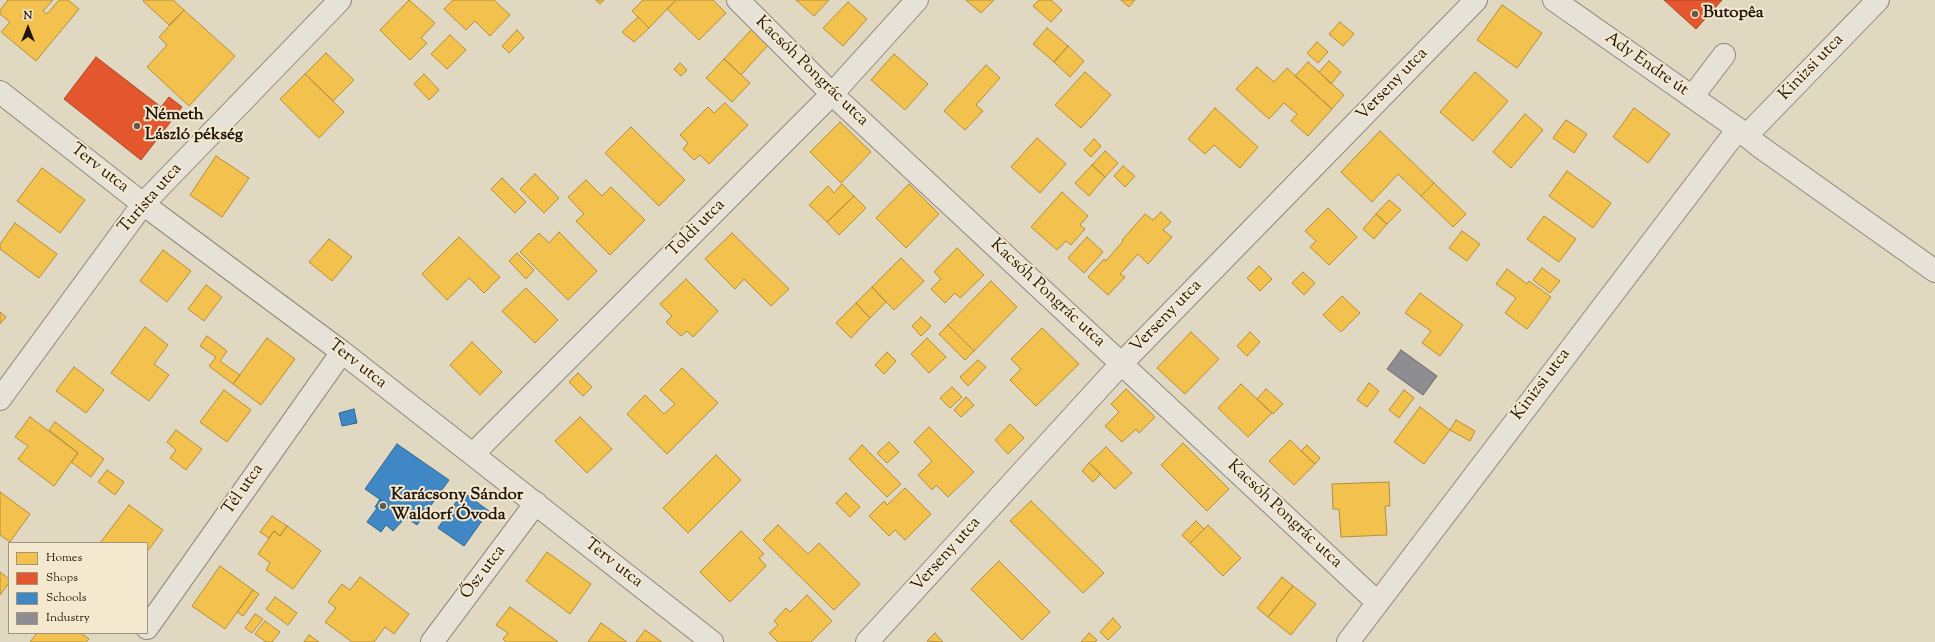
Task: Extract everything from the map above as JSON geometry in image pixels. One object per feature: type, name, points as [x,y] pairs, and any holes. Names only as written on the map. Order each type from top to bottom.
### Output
[{"type":"street","name":"Turista utca","points":[[0,398],[143,204],[340,0]]},
{"type":"street","name":"Kacsóh Pongrác utca","points":[[738,0],[832,94],[1377,602]]},
{"type":"street","name":"Toldi utca","points":[[473,454],[832,94],[917,0]]},
{"type":"street","name":"Verseny utca","points":[[867,642],[1122,363],[1476,0]]},
{"type":"street","name":"Kinizsi utca","points":[[1348,642],[1377,602],[1748,137],[1878,0]]},
{"type":"street","name":"Ady Endre út","points":[[1565,3],[1692,97],[1935,271]]},
{"type":"street","points":[[1692,97],[1724,55]]},
{"type":"street","name":"Terv utca","points":[[0,92],[143,204],[342,352],[712,642]]},
{"type":"street","name":"Tél utca","points":[[148,627],[342,352]]},
{"type":"street","name":"Ősz utca","points":[[432,642],[536,503]]},
{"type":"street","points":[[136,642],[142,634]]},
{"type":"building: Homes","points":[[8,0],[53,0],[43,11],[47,14],[59,0],[68,0],[79,9],[36,61],[1,32],[10,22],[0,14],[0,10]]},
{"type":"building: Homes","points":[[173,0],[184,10],[169,25],[143,1]]},
{"type":"building: Homes","points":[[409,0],[435,23],[421,38],[427,43],[410,60],[380,30]]},
{"type":"building: Homes","points":[[453,0],[494,0],[510,15],[490,36],[475,21],[466,30],[444,9]]},
{"type":"building: Homes","points":[[596,0],[604,0],[600,4]]},
{"type":"building: Homes","points":[[643,0],[676,0],[649,28],[632,11]]},
{"type":"building: Homes","points":[[676,0],[713,0],[726,13],[699,40],[667,9]]},
{"type":"building: Homes","points":[[796,0],[829,0],[814,16]]},
{"type":"building: Homes","points":[[966,0],[994,0],[981,13]]},
{"type":"building: Homes","points":[[1039,0],[1051,0],[1062,10],[1051,22],[1033,6]]},
{"type":"building: Homes","points":[[1121,0],[1135,0],[1129,7]]},
{"type":"building: Homes","points":[[848,2],[867,19],[843,46],[823,28]]},
{"type":"building: Homes","points":[[1502,5],[1542,33],[1517,68],[1477,40]]},
{"type":"building: Homes","points":[[184,10],[235,56],[189,106],[147,67],[167,45],[159,37]]},
{"type":"building: Homes","points":[[638,17],[649,28],[634,42],[622,32]]},
{"type":"building: Homes","points":[[1340,22],[1354,34],[1343,46],[1329,34]]},
{"type":"building: Homes","points":[[753,28],[769,44],[741,75],[724,59]]},
{"type":"building: Homes","points":[[1047,28],[1068,46],[1054,62],[1033,44]]},
{"type":"building: Homes","points":[[517,30],[524,38],[509,53],[502,46]]},
{"type":"building: Homes","points":[[450,35],[466,50],[447,69],[431,54]]},
{"type":"building: Homes","points":[[1317,42],[1328,52],[1318,63],[1307,53]]},
{"type":"building: Homes","points":[[1068,46],[1084,61],[1070,77],[1054,62]]},
{"type":"building: Homes","points":[[326,53],[354,80],[333,101],[305,74]]},
{"type":"building: Homes","points":[[894,54],[928,84],[905,110],[871,80]]},
{"type":"building: Homes","points":[[724,59],[750,83],[732,102],[706,78]]},
{"type":"building: Homes","points":[[1329,61],[1341,72],[1331,84],[1319,72]]},
{"type":"building: Homes","points":[[1308,62],[1344,95],[1332,109],[1295,76]]},
{"type":"building: Homes","points":[[680,63],[687,70],[681,76],[674,69]]},
{"type":"building: Homes","points":[[986,65],[1000,78],[976,105],[983,111],[965,130],[944,111]]},
{"type":"building: Homes","points":[[1257,67],[1274,82],[1287,68],[1332,109],[1308,136],[1291,121],[1297,114],[1284,103],[1269,119],[1236,89]]},
{"type":"building: Homes","points":[[1085,72],[1111,95],[1081,128],[1055,105]]},
{"type":"building: Homes","points":[[1475,72],[1508,101],[1473,141],[1440,112]]},
{"type":"building: Homes","points":[[305,74],[344,112],[319,138],[280,99]]},
{"type":"building: Homes","points":[[424,74],[439,90],[429,100],[414,84]]},
{"type":"building: Homes","points":[[725,103],[748,125],[709,164],[700,155],[694,160],[683,149],[688,143],[680,135],[708,107],[714,113]]},
{"type":"building: Homes","points":[[1215,108],[1258,147],[1240,168],[1214,145],[1205,154],[1188,139]]},
{"type":"building: Homes","points":[[1634,108],[1670,134],[1648,163],[1613,137]]},
{"type":"building: Homes","points":[[1525,114],[1543,130],[1511,168],[1493,152]]},
{"type":"building: Homes","points":[[1566,120],[1587,134],[1574,153],[1553,138]]},
{"type":"building: Homes","points":[[840,122],[871,152],[841,183],[810,152]]},
{"type":"building: Homes","points":[[631,127],[685,180],[659,206],[605,153]]},
{"type":"building: Homes","points":[[1380,131],[1434,183],[1421,196],[1398,174],[1372,202],[1341,172]]},
{"type":"building: Homes","points":[[1037,138],[1066,164],[1040,193],[1011,167]]},
{"type":"building: Homes","points":[[1094,139],[1101,146],[1091,157],[1084,150]]},
{"type":"building: Homes","points":[[1105,151],[1118,163],[1105,177],[1092,165]]},
{"type":"building: Homes","points":[[216,156],[249,178],[222,217],[190,195]]},
{"type":"building: Homes","points":[[1092,165],[1105,177],[1089,196],[1075,183]]},
{"type":"building: Homes","points":[[1123,166],[1135,176],[1125,187],[1114,176]]},
{"type":"building: Homes","points":[[42,168],[85,200],[60,233],[17,201]]},
{"type":"building: Homes","points":[[1567,171],[1611,203],[1593,228],[1549,196]]},
{"type":"building: Homes","points":[[535,174],[559,198],[544,213],[520,189]]},
{"type":"building: Homes","points":[[502,178],[526,202],[515,213],[491,189]]},
{"type":"building: Homes","points":[[586,180],[602,196],[611,187],[645,220],[610,255],[576,221],[584,214],[568,197]]},
{"type":"building: Homes","points":[[1434,183],[1466,214],[1453,227],[1421,196]]},
{"type":"building: Homes","points":[[842,184],[854,196],[827,222],[809,205],[828,186],[834,193]]},
{"type":"building: Homes","points":[[909,184],[939,214],[906,248],[876,218]]},
{"type":"building: Homes","points":[[1062,192],[1088,216],[1080,225],[1085,229],[1071,245],[1066,241],[1057,250],[1031,227]]},
{"type":"building: Homes","points":[[854,196],[866,208],[839,235],[827,222]]},
{"type":"building: Homes","points":[[1389,200],[1401,210],[1387,224],[1376,214]]},
{"type":"building: Homes","points":[[1328,208],[1357,237],[1329,265],[1310,247],[1316,241],[1305,231]]},
{"type":"building: Homes","points":[[1161,212],[1171,222],[1163,230],[1172,237],[1148,264],[1138,254],[1120,274],[1125,277],[1108,295],[1088,277],[1104,259],[1106,261],[1145,214],[1153,220]]},
{"type":"building: Homes","points":[[1376,214],[1387,224],[1374,239],[1363,229]]},
{"type":"building: Homes","points":[[1544,216],[1576,239],[1559,262],[1527,239]]},
{"type":"building: Homes","points":[[15,223],[57,254],[39,278],[0,249],[0,244]]},
{"type":"building: Homes","points":[[1462,231],[1480,244],[1467,261],[1449,248]]},
{"type":"building: Homes","points":[[559,232],[597,271],[568,300],[520,252],[539,233],[549,243]]},
{"type":"building: Homes","points":[[732,233],[789,289],[771,306],[744,279],[735,289],[705,259]]},
{"type":"building: Homes","points":[[459,237],[500,277],[484,293],[469,278],[447,300],[422,274]]},
{"type":"building: Homes","points":[[1087,237],[1103,252],[1084,273],[1068,258]]},
{"type":"building: Homes","points":[[329,239],[352,257],[332,281],[309,262]]},
{"type":"building: Homes","points":[[957,248],[984,275],[960,298],[955,293],[945,303],[931,289],[941,279],[934,272]]},
{"type":"building: Homes","points":[[163,250],[191,271],[167,302],[140,281]]},
{"type":"building: Homes","points":[[517,253],[534,270],[526,279],[509,261]]},
{"type":"building: Homes","points":[[901,258],[924,281],[894,310],[872,287]]},
{"type":"building: Homes","points":[[1259,266],[1272,279],[1260,291],[1247,278]]},
{"type":"building: Homes","points":[[1542,268],[1560,281],[1550,293],[1533,280]]},
{"type":"building: Homes","points":[[1507,269],[1527,284],[1529,281],[1551,297],[1527,329],[1505,313],[1516,298],[1496,284]]},
{"type":"building: Homes","points":[[1303,272],[1315,283],[1304,295],[1292,283]]},
{"type":"building: Homes","points":[[686,279],[718,311],[693,337],[687,331],[681,336],[666,322],[672,316],[660,304]]},
{"type":"building: Homes","points":[[991,281],[1017,307],[974,351],[948,325]]},
{"type":"building: Homes","points":[[206,285],[222,297],[204,321],[188,309]]},
{"type":"building: Homes","points":[[872,287],[886,302],[870,318],[856,303]]},
{"type":"building: Homes","points":[[526,288],[558,320],[535,343],[502,311]]},
{"type":"building: Homes","points":[[1420,293],[1463,325],[1440,356],[1422,343],[1431,331],[1405,313]]},
{"type":"building: Homes","points":[[1342,296],[1360,313],[1341,332],[1323,315]]},
{"type":"building: Homes","points":[[856,303],[870,318],[851,338],[836,323]]},
{"type":"building: Homes","points":[[0,312],[6,317],[0,324]]},
{"type":"building: Homes","points":[[921,317],[931,326],[921,336],[912,326]]},
{"type":"building: Homes","points":[[948,325],[974,351],[965,360],[939,334]]},
{"type":"building: Homes","points":[[145,327],[168,345],[154,364],[169,375],[149,401],[111,373]]},
{"type":"building: Homes","points":[[1042,328],[1079,364],[1036,406],[1010,380],[1021,369],[1011,359]]},
{"type":"building: Homes","points":[[1191,332],[1219,359],[1185,394],[1157,368]]},
{"type":"building: Homes","points":[[1250,332],[1260,342],[1247,356],[1237,346]]},
{"type":"building: Homes","points":[[207,336],[227,351],[220,361],[240,375],[233,384],[209,366],[216,357],[200,346]]},
{"type":"building: Homes","points":[[267,338],[295,359],[261,405],[233,384]]},
{"type":"building: Homes","points":[[927,338],[946,357],[929,373],[911,354]]},
{"type":"building: Homes","points":[[472,342],[502,372],[480,395],[450,365]]},
{"type":"building: Homes","points":[[887,352],[896,361],[884,374],[875,365]]},
{"type":"building: Homes","points":[[978,360],[986,367],[968,386],[960,377]]},
{"type":"building: Homes","points":[[74,367],[104,390],[86,413],[56,391]]},
{"type":"building: Homes","points":[[682,368],[718,403],[667,454],[627,414],[645,395],[664,414],[675,404],[660,390]]},
{"type":"building: Homes","points":[[578,373],[592,387],[583,396],[569,382]]},
{"type":"building: Homes","points":[[1369,383],[1379,391],[1367,407],[1357,400]]},
{"type":"building: Homes","points":[[1241,384],[1272,413],[1248,437],[1218,408]]},
{"type":"building: Homes","points":[[952,387],[962,397],[950,408],[940,398]]},
{"type":"building: Homes","points":[[1126,389],[1155,417],[1139,433],[1136,429],[1122,442],[1105,426],[1119,412],[1111,404]]},
{"type":"building: Homes","points":[[1266,389],[1283,404],[1273,414],[1257,399]]},
{"type":"building: Homes","points":[[224,390],[251,410],[227,442],[200,422]]},
{"type":"building: Homes","points":[[1404,390],[1414,398],[1399,418],[1389,410]]},
{"type":"building: Homes","points":[[966,397],[974,405],[961,417],[954,410]]},
{"type":"building: Homes","points":[[1420,407],[1450,430],[1424,464],[1394,442]]},
{"type":"building: Homes","points":[[30,417],[78,453],[54,486],[18,459],[28,446],[15,437]]},
{"type":"building: Homes","points":[[580,417],[612,449],[587,473],[555,441]]},
{"type":"building: Homes","points":[[1456,420],[1475,431],[1470,441],[1450,430]]},
{"type":"building: Homes","points":[[55,422],[104,459],[91,477],[71,462],[78,453],[49,430]]},
{"type":"building: Homes","points":[[1010,424],[1024,438],[1008,454],[995,440]]},
{"type":"building: Homes","points":[[929,427],[974,472],[948,497],[936,485],[932,490],[918,475],[932,461],[914,442]]},
{"type":"building: Homes","points":[[176,430],[202,449],[186,470],[170,458],[176,450],[167,442]]},
{"type":"building: Homes","points":[[1290,440],[1315,464],[1294,485],[1269,461]]},
{"type":"building: Homes","points":[[889,442],[899,452],[887,463],[877,453]]},
{"type":"building: Homes","points":[[1183,443],[1229,489],[1207,511],[1161,465]]},
{"type":"building: Homes","points":[[862,445],[901,484],[887,497],[849,459]]},
{"type":"building: Homes","points":[[1307,445],[1320,458],[1315,464],[1301,451]]},
{"type":"building: Homes","points":[[1106,447],[1132,473],[1115,489],[1089,463]]},
{"type":"building: Homes","points":[[716,455],[741,480],[688,533],[663,508]]},
{"type":"building: Homes","points":[[1089,463],[1101,474],[1093,482],[1082,471]]},
{"type":"building: Homes","points":[[107,470],[124,482],[115,495],[98,482]]},
{"type":"building: Homes","points":[[1389,482],[1390,506],[1385,506],[1387,535],[1341,537],[1339,509],[1333,509],[1332,484]]},
{"type":"building: Homes","points":[[905,488],[931,514],[905,540],[895,530],[889,536],[869,516],[884,501],[887,505]]},
{"type":"building: Homes","points":[[0,492],[30,514],[10,542],[0,535]]},
{"type":"building: Homes","points":[[846,493],[860,507],[850,517],[836,503]]},
{"type":"building: Homes","points":[[1031,501],[1104,573],[1083,593],[1010,521]]},
{"type":"building: Homes","points":[[129,505],[163,530],[148,551],[148,542],[101,542]]},
{"type":"building: Homes","points":[[272,516],[287,526],[280,536],[274,531],[269,538],[260,532]]},
{"type":"building: Homes","points":[[1196,521],[1204,529],[1190,543],[1182,535]]},
{"type":"building: Homes","points":[[778,525],[808,554],[819,543],[860,584],[834,610],[763,540]]},
{"type":"building: Homes","points":[[1208,525],[1241,558],[1223,576],[1190,543]]},
{"type":"building: Homes","points":[[287,526],[321,551],[293,589],[266,570],[270,563],[258,554],[274,531],[280,536]]},
{"type":"building: Homes","points":[[741,531],[764,554],[759,558],[766,566],[730,602],[700,572]]},
{"type":"building: Homes","points":[[547,552],[591,584],[570,614],[526,581]]},
{"type":"building: Homes","points":[[999,561],[1050,612],[1022,640],[971,589]]},
{"type":"building: Homes","points":[[220,566],[253,590],[225,629],[192,606]]},
{"type":"building: Homes","points":[[0,572],[8,578],[8,584],[0,595]]},
{"type":"building: Homes","points":[[360,577],[409,614],[394,634],[385,627],[374,642],[352,642],[325,622],[336,608],[328,602],[342,584],[350,590]]},
{"type":"building: Homes","points":[[1282,577],[1293,586],[1268,617],[1257,608]]},
{"type":"building: Homes","points":[[1293,586],[1316,604],[1291,635],[1268,617]]},
{"type":"building: Homes","points":[[253,590],[259,594],[243,616],[237,612]]},
{"type":"building: Homes","points":[[807,595],[832,621],[811,642],[778,642],[769,633],[778,625],[774,621],[786,608],[790,612]]},
{"type":"building: Homes","points":[[275,597],[297,613],[288,625],[266,609]]},
{"type":"building: Homes","points":[[510,607],[558,642],[506,642],[503,639],[508,633],[496,625]]},
{"type":"building: Homes","points":[[255,614],[263,619],[252,633],[245,628]]},
{"type":"building: Homes","points":[[1113,618],[1121,627],[1108,640],[1100,632]]},
{"type":"building: Homes","points":[[265,621],[280,632],[272,642],[266,642],[255,634]]},
{"type":"building: Homes","points":[[601,623],[627,642],[588,642]]},
{"type":"building: Homes","points":[[645,630],[662,642],[636,642]]},
{"type":"building: Homes","points":[[935,633],[943,642],[927,641]]},
{"type":"building: Homes","points":[[1089,633],[1097,640],[1095,642],[1081,642]]},
{"type":"building: Homes","points":[[36,634],[82,634],[89,639],[86,642],[30,642]]},
{"type":"building: Homes","points":[[309,635],[319,642],[304,642]]},
{"type":"building: Shops","name":"Butopêa","points":[[1664,0],[1722,0],[1696,29]]},
{"type":"building: Shops","points":[[96,57],[161,107],[169,97],[182,107],[141,160],[64,99]]},
{"type":"building: Schools","points":[[354,409],[357,423],[342,426],[339,413]]},
{"type":"building: Schools","points":[[397,444],[449,480],[417,525],[365,489]]},
{"type":"building: Schools","points":[[463,492],[489,511],[464,546],[438,528]]},
{"type":"building: Schools","points":[[380,499],[406,517],[393,531],[386,525],[381,532],[367,522],[377,508],[375,507]]},
{"type":"building: Industry","points":[[1401,350],[1437,376],[1423,395],[1387,369]]},
{"type":"place","name":"Butopêa","points":[[1695,14]]},
{"type":"place","name":"Németh László pékség","points":[[137,126]]},
{"type":"place","name":"Karácsony Sándor Waldorf Óvoda","points":[[383,506]]}]
